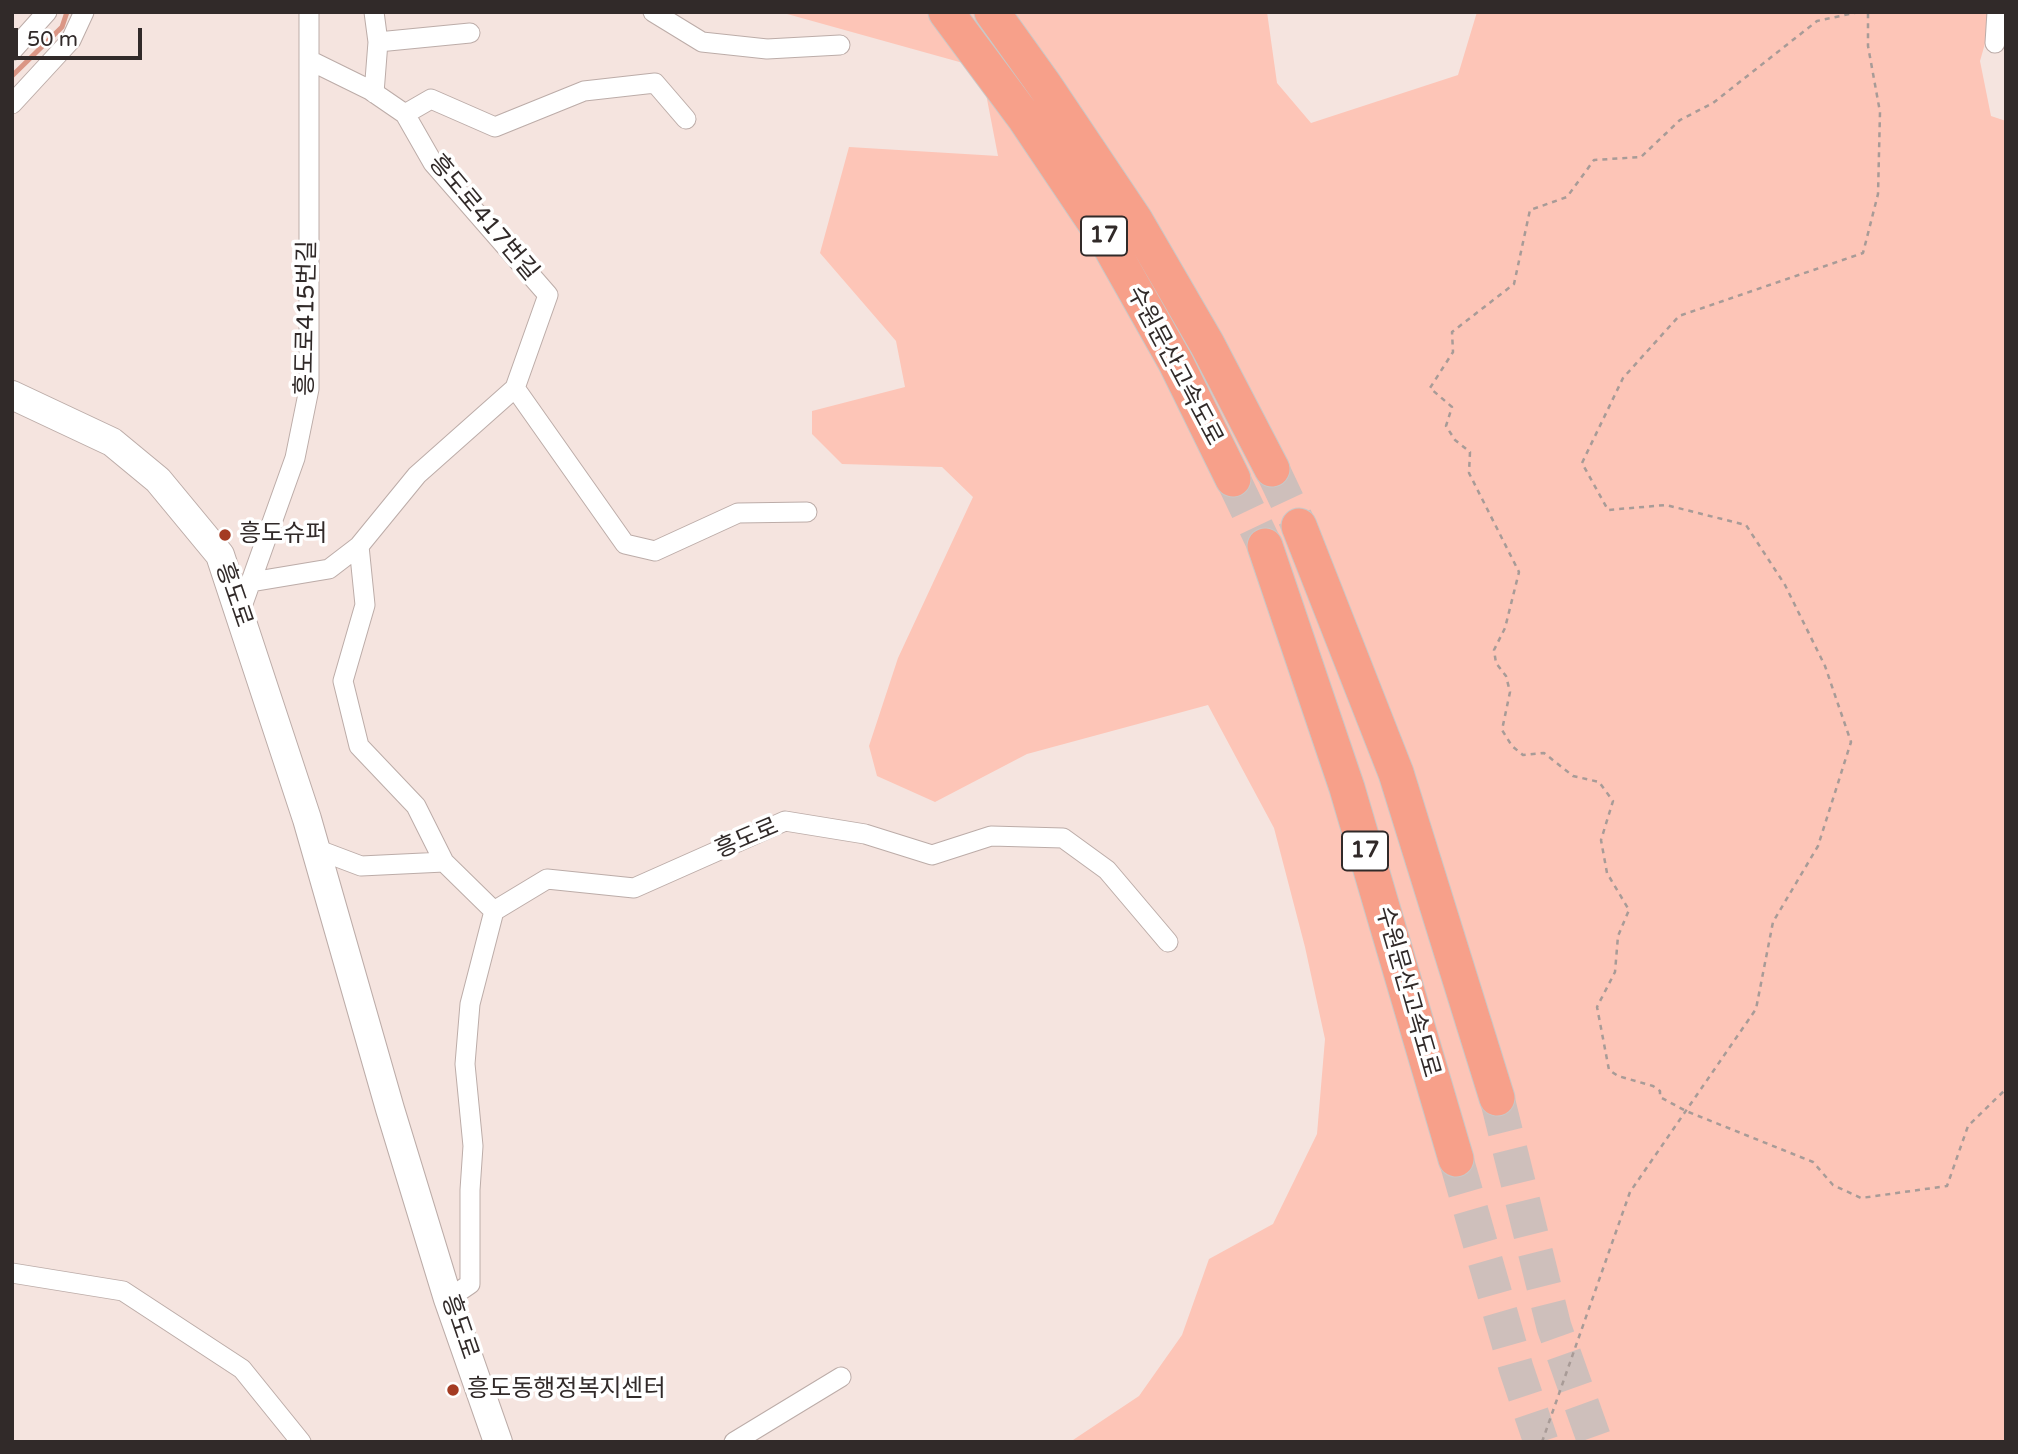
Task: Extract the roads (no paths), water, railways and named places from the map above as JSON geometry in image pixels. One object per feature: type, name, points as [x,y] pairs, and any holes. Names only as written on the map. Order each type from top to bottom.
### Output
[{"type":"highway","name":"수원문산고속도로","points":[[946,12],[1024,117],[1106,239],[1176,363],[1233,479]]},
{"type":"highway","name":"수원문산고속도로","points":[[992,12],[1135,220],[1207,344],[1272,468]]},
{"type":"highway","name":"17","points":[[1299,526],[1396,773],[1497,1098]]},
{"type":"highway","name":"수원문산고속도로","points":[[1265,546],[1347,788],[1456,1159]]},
{"type":"street","points":[[12,51],[47,12]]},
{"type":"street","points":[[12,104],[71,40],[84,12]]},
{"type":"street","name":"흥도로415번길","points":[[240,612],[295,458],[309,389],[309,12]]},
{"type":"street","points":[[374,12],[378,42],[374,93]]},
{"type":"street","points":[[653,12],[702,42],[767,49],[840,44]]},
{"type":"street","points":[[1994,43],[1997,12]]},
{"type":"street","points":[[378,42],[470,33]]},
{"type":"street","name":"흥도로417번길","points":[[251,582],[329,569],[359,546],[417,475],[515,388],[548,295],[433,163],[405,114],[374,93],[309,60]]},
{"type":"street","points":[[405,114],[430,99],[495,127],[584,91],[655,83],[686,118]]},
{"type":"street","points":[[515,388],[625,544],[655,551],[738,513],[807,512]]},
{"type":"street","name":"흥도로","points":[[12,395],[112,442],[158,480],[220,555],[316,849],[390,1109],[449,1299],[498,1442]]},
{"type":"street","points":[[359,546],[365,605],[343,681],[359,746],[416,806],[444,862],[494,911],[470,1004],[465,1064],[473,1146],[470,1283],[449,1299]]},
{"type":"street","name":"흥도로","points":[[494,911],[547,878],[634,888],[785,821],[865,834],[933,855],[991,836],[1063,838],[1107,870],[1168,942]]},
{"type":"street","points":[[316,849],[361,866],[444,862]]},
{"type":"street","points":[[12,1273],[123,1291],[242,1369],[302,1442]]},
{"type":"street","points":[[734,1442],[841,1377]]},
{"type":"waterway","points":[[12,76],[62,27],[67,12]]},
{"type":"tunnel","points":[[1272,469],[1299,526]]},
{"type":"tunnel","points":[[1233,479],[1265,546]]},
{"type":"tunnel","points":[[1497,1098],[1554,1327],[1595,1442]]},
{"type":"tunnel","points":[[1456,1159],[1516,1368],[1541,1442]]},
{"type":"place","name":"흥도슈퍼","points":[[225,535]]},
{"type":"place","name":"흥도동행정복지센터","points":[[453,1390]]}]
